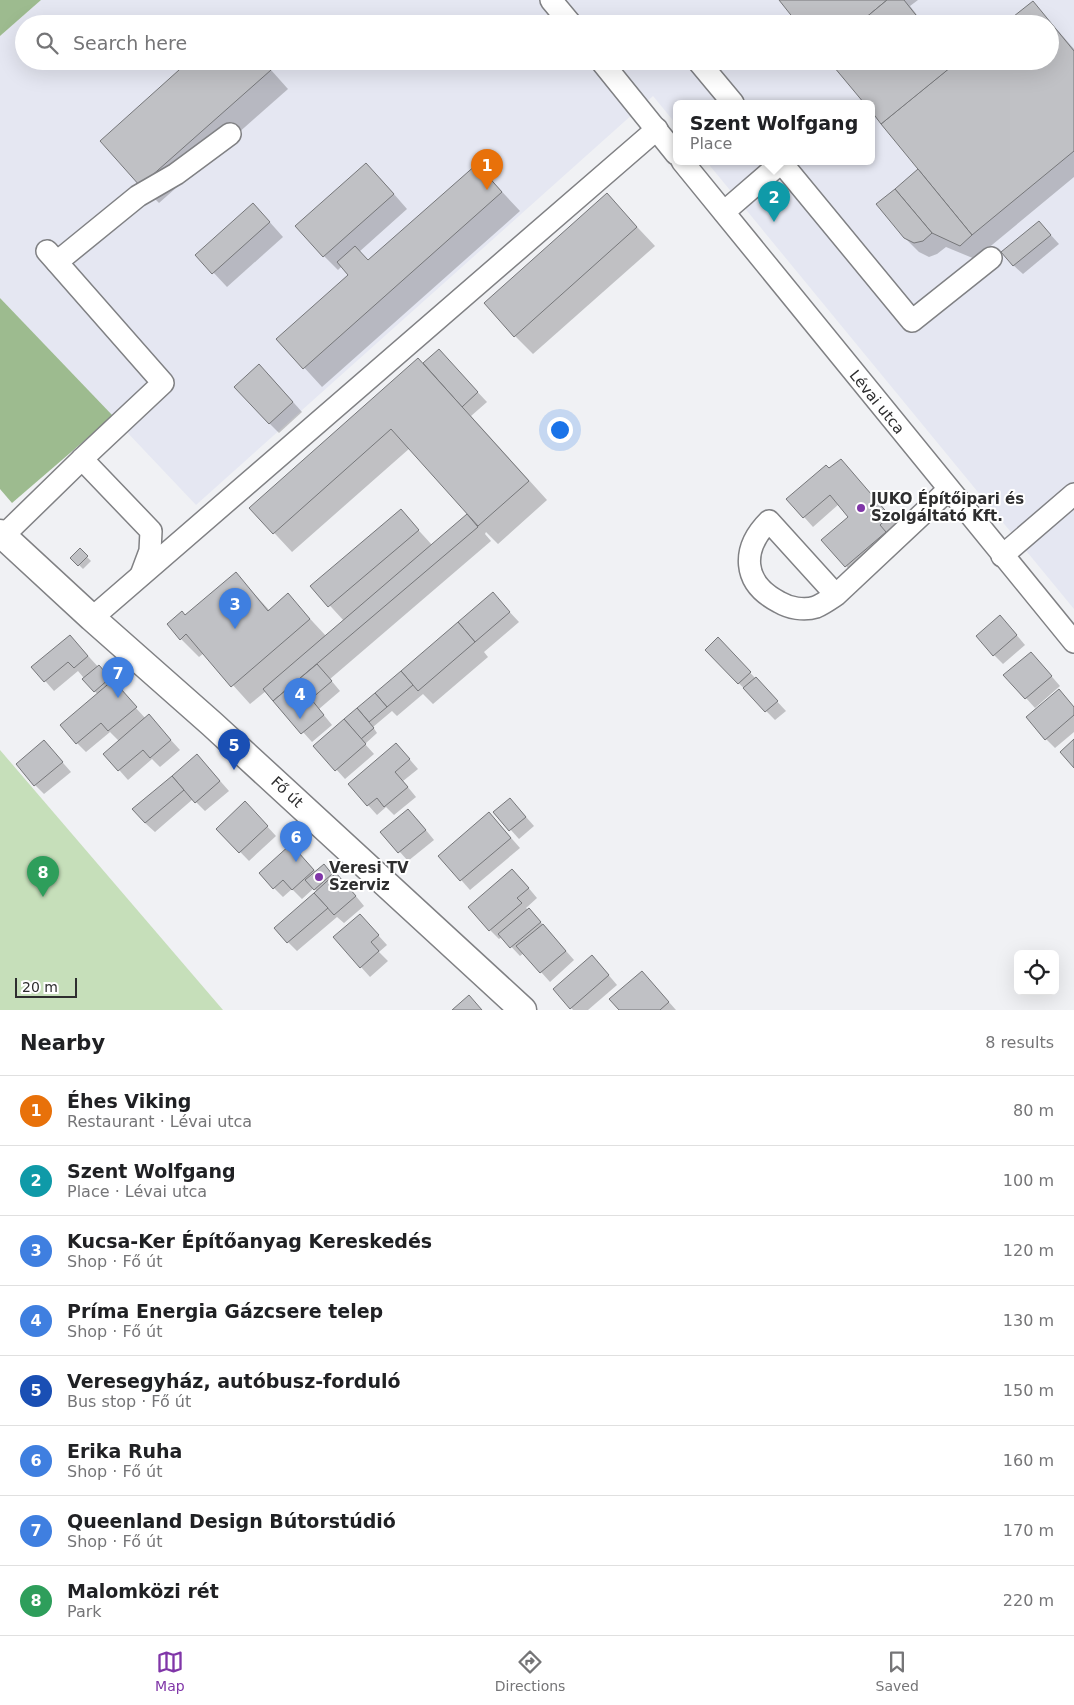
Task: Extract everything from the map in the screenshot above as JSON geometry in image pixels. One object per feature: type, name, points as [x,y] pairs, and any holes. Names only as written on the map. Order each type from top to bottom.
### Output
[{"type":"main road","name":"Fő út","points":[[2,534],[523,1010]]},
{"type":"street","points":[[551,0],[564,15]]},
{"type":"street","points":[[608,70],[673,150]]},
{"type":"street","points":[[706,70],[730,100]]},
{"type":"street","points":[[92,618],[657,129]]},
{"type":"street","points":[[2,534],[163,383],[52,257],[138,196],[176,174],[230,134]]},
{"type":"street","name":"Lévai utca","points":[[685,165],[948,490],[1074,642]]},
{"type":"street","points":[[724,212],[777,165]]},
{"type":"street","points":[[785,165],[912,321],[991,258]]},
{"type":"street","points":[[82,460],[151,531],[150,551],[141,576]]},
{"type":"street","points":[[836,595],[948,490]]},
{"type":"street","points":[[1002,556],[1074,494]]},
{"type":"shaded area","points":[[41,0],[1074,0],[1074,609],[709,165],[875,165],[875,100],[673,100],[673,120],[653,96],[196,505],[0,298],[0,36],[15,23],[15,70],[1059,70],[1059,15],[24,15]]},
{"type":"green space","points":[[0,0],[41,0],[24,15],[15,15],[15,23],[0,36]]},
{"type":"green space","points":[[0,298],[113,416],[12,503],[0,489]]},
{"type":"green space","points":[[0,750],[223,1010],[0,1010]]},
{"type":"building","points":[[779,0],[887,0],[869,15],[791,15]]},
{"type":"building","points":[[887,0],[904,0],[916,15],[869,15]]},
{"type":"building","points":[[1033,1],[1044,15],[1015,15]]},
{"type":"building","points":[[1059,33],[1074,51],[1074,151],[972,235],[881,124],[947,70],[1059,70]]},
{"type":"building","points":[[179,70],[271,70],[140,186],[100,141]]},
{"type":"building","points":[[836,70],[947,70],[881,124],[875,116],[875,100],[862,100]]},
{"type":"building","points":[[366,163],[394,194],[323,257],[295,226]]},
{"type":"building","points":[[477,164],[502,192],[303,369],[276,339],[348,275],[337,262],[355,246],[368,260]]},
{"type":"building","points":[[918,169],[972,235],[960,246],[932,233],[895,189]]},
{"type":"building","points":[[895,189],[932,233],[923,241],[914,243],[904,238],[876,204]]},
{"type":"building","points":[[607,193],[637,227],[514,337],[484,303]]},
{"type":"building","points":[[253,203],[270,222],[212,274],[195,255]]},
{"type":"building","points":[[1039,221],[1051,235],[1013,266],[1001,252]]},
{"type":"building","points":[[439,349],[478,392],[462,407],[423,363]]},
{"type":"building","points":[[418,358],[529,481],[478,526],[391,429],[273,534],[249,508]]},
{"type":"building","points":[[259,364],[293,402],[269,424],[234,387]]},
{"type":"building","name":"JUKO Építőipari és Szolgáltató Kft.","points":[[841,459],[890,516],[880,525],[886,532],[845,567],[821,540],[848,517],[830,495],[803,518],[786,499],[826,465],[829,468]]},
{"type":"building","points":[[401,509],[419,530],[328,607],[310,586]]},
{"type":"building","points":[[467,514],[478,527],[273,701],[263,689]]},
{"type":"building","points":[[80,548],[88,556],[78,566],[70,558]]},
{"type":"building","points":[[236,572],[268,611],[288,593],[310,619],[231,687],[186,634],[180,640],[167,624],[182,611],[185,615]]},
{"type":"building","points":[[493,592],[510,612],[475,642],[458,622]]},
{"type":"building","points":[[1000,615],[1017,635],[993,656],[976,636]]},
{"type":"building","points":[[458,622],[475,642],[418,691],[401,671]]},
{"type":"building","points":[[70,635],[88,656],[74,668],[68,662],[44,682],[31,667]]},
{"type":"building","points":[[718,637],[751,672],[738,684],[705,650]]},
{"type":"building","points":[[1031,652],[1052,676],[1025,699],[1003,675]]},
{"type":"building","points":[[317,664],[332,681],[311,699],[324,715],[301,734],[273,701]]},
{"type":"building","points":[[99,665],[110,678],[94,692],[82,679]]},
{"type":"building","points":[[401,671],[413,685],[387,707],[375,693]]},
{"type":"building","points":[[756,677],[778,701],[765,712],[743,688]]},
{"type":"building","points":[[113,680],[137,707],[108,731],[101,723],[76,744],[60,725]]},
{"type":"building","points":[[1059,689],[1074,707],[1074,715],[1045,740],[1026,717]]},
{"type":"building","points":[[375,693],[387,707],[369,722],[357,708]]},
{"type":"building","points":[[357,708],[374,728],[361,739],[344,719]]},
{"type":"building","points":[[149,714],[171,740],[150,758],[143,750],[118,771],[103,754]]},
{"type":"building","points":[[344,719],[366,744],[335,771],[313,746]]},
{"type":"building","points":[[1074,739],[1074,768],[1060,752]]},
{"type":"building","points":[[44,740],[63,762],[34,786],[16,764]]},
{"type":"building","points":[[396,743],[410,759],[395,772],[408,787],[384,807],[377,798],[367,806],[348,784]]},
{"type":"building","points":[[197,754],[220,781],[195,803],[172,776]]},
{"type":"building","points":[[172,776],[184,790],[145,823],[132,809]]},
{"type":"building","points":[[510,798],[526,817],[509,831],[493,812]]},
{"type":"building","points":[[245,801],[268,826],[239,853],[216,829]]},
{"type":"building","points":[[408,809],[426,830],[398,853],[380,832]]},
{"type":"building","points":[[489,812],[511,838],[460,881],[438,856]]},
{"type":"building","points":[[291,844],[314,870],[292,890],[283,880],[273,889],[259,873]]},
{"type":"building","name":"Veresi TV Szerviz","points":[[324,864],[332,874],[314,890],[305,880]]},
{"type":"building","points":[[512,869],[529,888],[517,898],[522,903],[489,931],[468,907]]},
{"type":"building","points":[[336,873],[356,896],[334,915],[314,893]]},
{"type":"building","points":[[314,893],[328,908],[287,943],[274,928]]},
{"type":"building","points":[[529,908],[541,922],[510,948],[498,934]]},
{"type":"building","points":[[360,914],[379,935],[371,942],[379,951],[360,968],[333,937]]},
{"type":"building","points":[[543,924],[566,951],[540,973],[516,946]]},
{"type":"building","points":[[592,955],[609,975],[570,1009],[553,989]]},
{"type":"building","points":[[642,971],[669,1002],[660,1010],[619,1010],[609,999]]},
{"type":"building","points":[[469,995],[482,1010],[452,1010]]},
{"type":"place","name":"Éhes Viking","points":[[487,190]]},
{"type":"place","name":"Szent Wolfgang","points":[[774,222]]},
{"type":"place","name":"JUKO Építőipari és Szolgáltató Kft.","points":[[861,508]]},
{"type":"place","name":"Kucsa-Ker Építőanyag Kereskedés","points":[[235,629]]},
{"type":"place","name":"Queenland Design Bútorstúdió","points":[[118,698]]},
{"type":"place","name":"Príma Energia Gázcsere telep","points":[[300,719]]},
{"type":"place","name":"Veresegyház, autóbusz-forduló","points":[[234,770]]},
{"type":"place","name":"Erika Ruha","points":[[296,862]]},
{"type":"place","name":"Veresi TV Szerviz","points":[[319,877]]},
{"type":"place","name":"Malomközi rét","points":[[43,897]]}]
